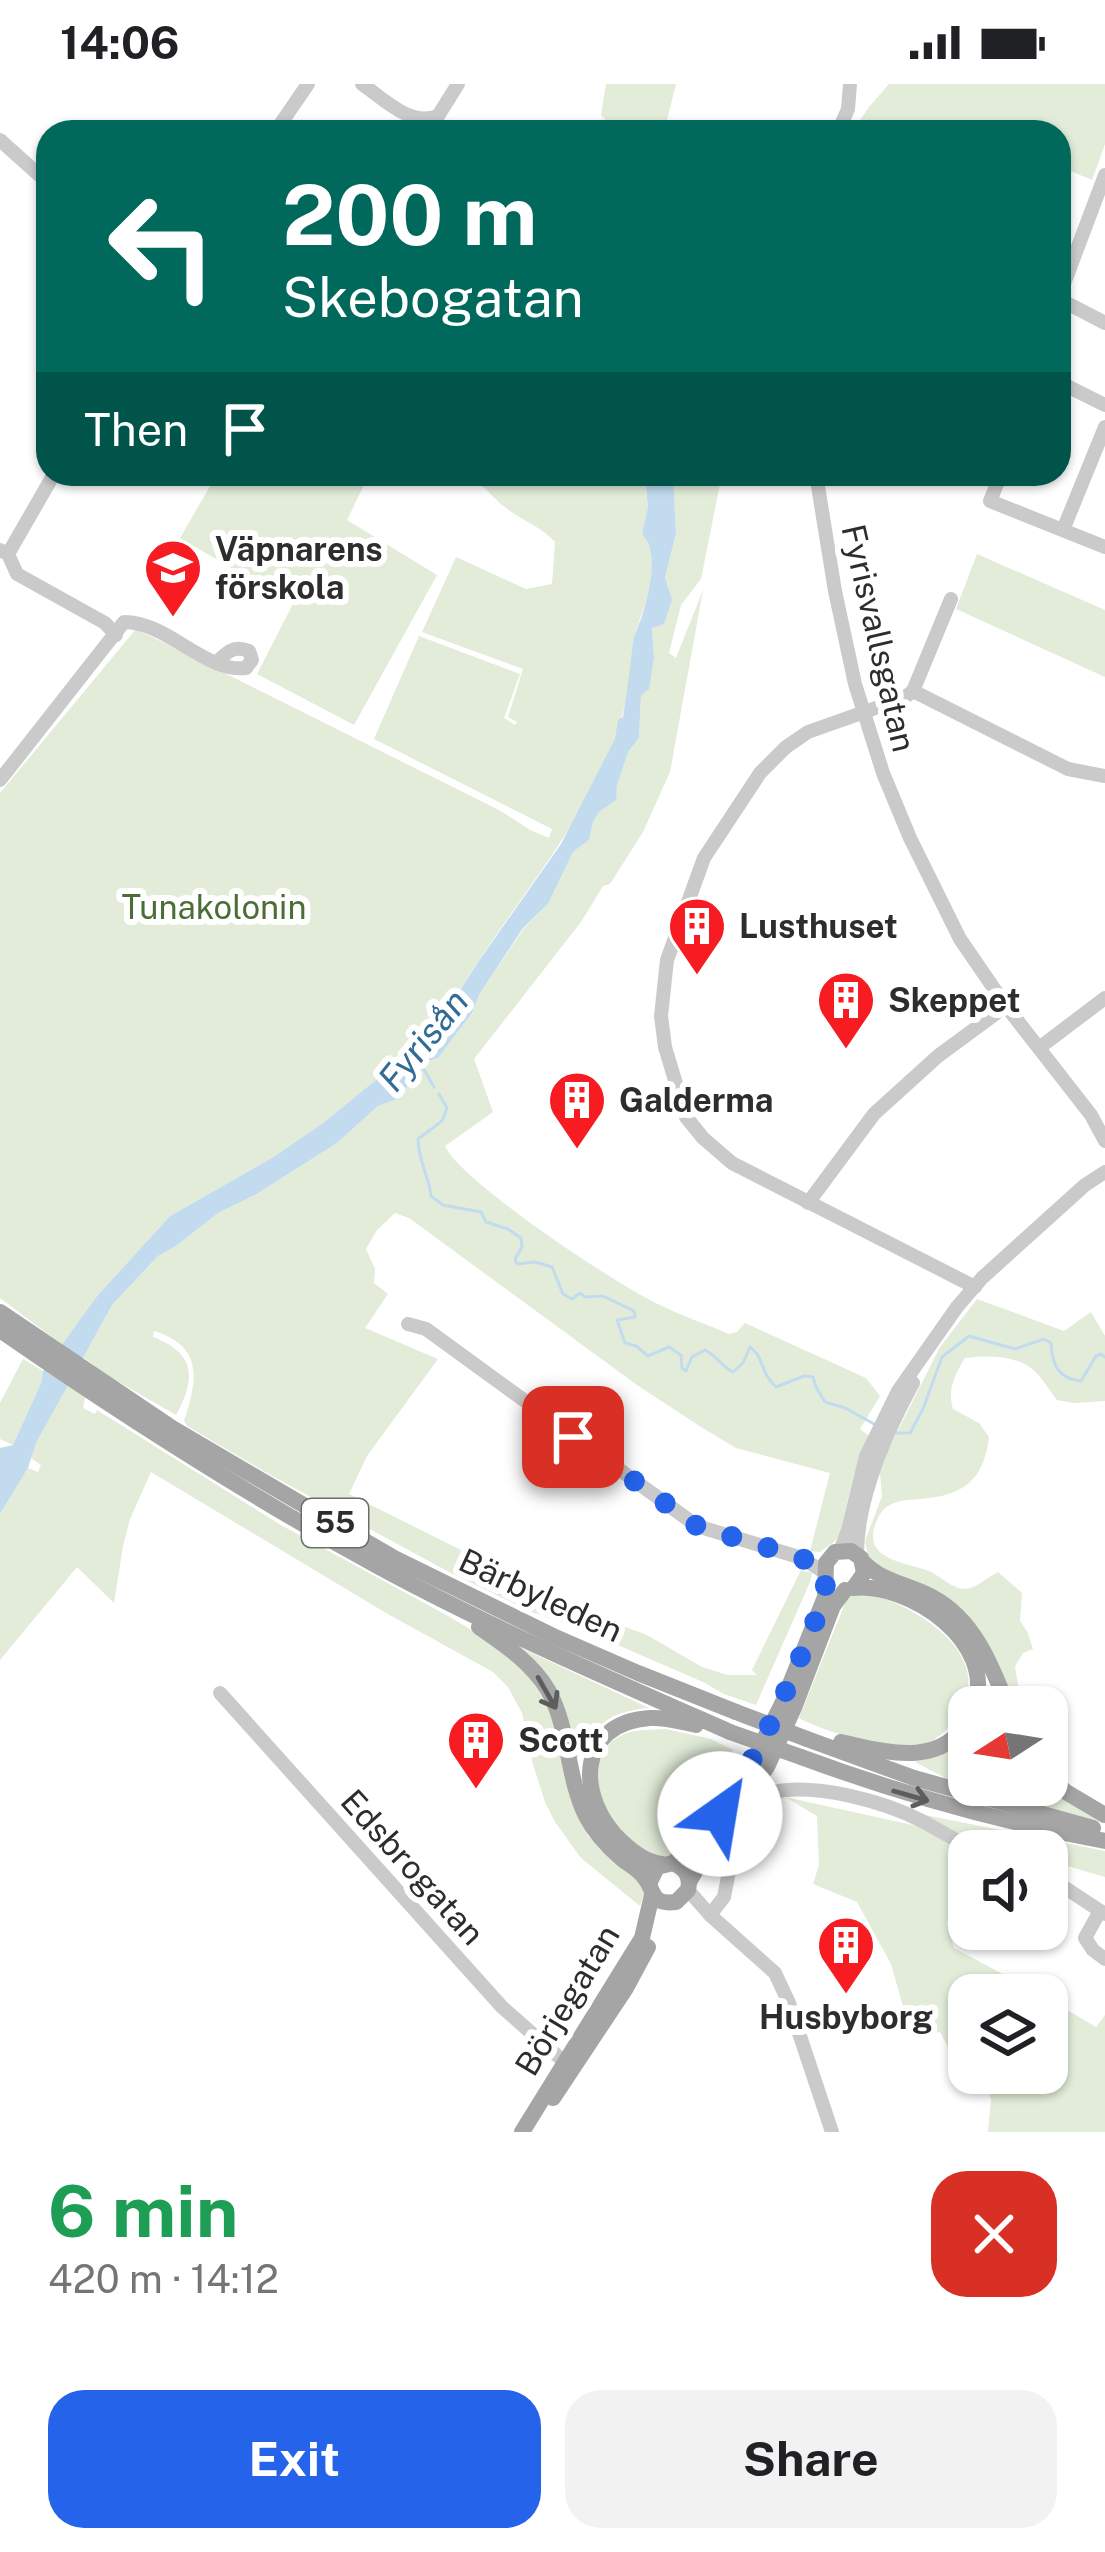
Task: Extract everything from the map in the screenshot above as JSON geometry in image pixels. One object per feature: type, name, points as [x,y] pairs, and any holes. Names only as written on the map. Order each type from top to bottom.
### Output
[{"type":"main road","name":"Bärbyleden","points":[[1,1312],[165,1442],[312,1529],[576,1664],[730,1732],[884,1788],[988,1817],[1105,1841]]},
{"type":"main road","name":"Bärbyleden","points":[[0,1330],[120,1404],[172,1428],[434,1578],[638,1673],[914,1778],[1105,1832]]},
{"type":"main road","points":[[651,1889],[652,1872],[704,1836],[754,1761],[840,1562]]},
{"type":"main road","points":[[840,1562],[834,1586],[879,1589],[935,1613],[959,1634],[975,1662],[976,1686]]},
{"type":"main road","points":[[840,1562],[931,1596],[951,1610],[985,1653],[999,1686]]},
{"type":"main road","name":"Börjegatan","points":[[524,2132],[626,1988],[658,1918],[682,1893],[712,1842],[767,1767],[833,1606],[864,1573],[840,1562]]},
{"type":"main road","points":[[456,1606],[543,1683],[558,1713],[584,1812],[609,1847],[637,1870],[664,1903],[682,1893],[684,1870],[644,1859],[611,1830],[595,1805],[589,1772],[600,1743],[627,1722],[646,1718],[730,1732]]},
{"type":"main road","points":[[808,1738],[909,1755],[948,1742]]},
{"type":"main road","points":[[1068,1793],[1105,1815]]},
{"type":"main road","name":"Börjegatan","points":[[569,2066],[642,1938],[651,1889]]},
{"type":"street","points":[[282,120],[308,84]]},
{"type":"street","points":[[362,84],[420,120]]},
{"type":"street","points":[[426,120],[438,116],[458,84]]},
{"type":"street","points":[[843,120],[850,84]]},
{"type":"street","points":[[0,140],[36,172]]},
{"type":"street","points":[[1071,266],[1105,175]]},
{"type":"street","points":[[1071,305],[1105,323]]},
{"type":"street","points":[[1071,388],[1105,405]]},
{"type":"street","points":[[1063,530],[1105,427]]},
{"type":"street","points":[[46,486],[4,552],[16,574],[105,622],[116,635]]},
{"type":"street","name":"Fyrisvallsgatan","points":[[819,486],[835,591],[863,712],[919,856],[960,939],[1091,1115],[1105,1141]]},
{"type":"street","points":[[996,486],[990,501],[1105,547]]},
{"type":"street","points":[[951,599],[913,691],[808,732],[760,773],[704,858],[667,960],[662,1016],[664,1047],[686,1117],[703,1138],[732,1163],[975,1287]]},
{"type":"street","points":[[0,780],[124,622],[142,622],[217,662]]},
{"type":"street","points":[[913,691],[1068,769],[1105,776]]},
{"type":"street","points":[[1040,1048],[1105,998]]},
{"type":"street","points":[[808,1203],[874,1114],[938,1056],[1006,1006]]},
{"type":"street","name":"Fyrisvallsgatan","points":[[1091,1115],[1105,1125]]},
{"type":"street","points":[[408,1324],[425,1329],[697,1526],[802,1558],[840,1562],[868,1492],[879,1438],[957,1307],[1105,1161]]},
{"type":"street","points":[[1085,1185],[1105,1172]]},
{"type":"street","name":"Edsbrogatan","points":[[220,1693],[502,2007],[569,2066]]},
{"type":"street","points":[[710,1915],[724,1898],[731,1861],[773,1792],[812,1789],[870,1802],[918,1818],[948,1836]]},
{"type":"street","points":[[1068,1890],[1102,1912],[1085,1938],[1105,1959]]},
{"type":"street","points":[[682,1893],[775,1973],[832,2132]]},
{"type":"green space","points":[[606,84],[676,84],[667,120],[606,120],[601,115]]},
{"type":"green space","points":[[889,84],[1105,84],[1105,144],[1092,180],[1071,171],[1071,120],[860,120]]},
{"type":"green space","points":[[210,486],[363,486],[347,520],[437,575],[354,725],[257,674],[293,604],[180,538]]},
{"type":"green space","name":"Tunakolonin","points":[[481,486],[646,486],[642,534],[651,555],[651,581],[635,633],[623,713],[600,774],[551,857],[421,1046],[393,1072],[272,1158],[170,1216],[98,1295],[64,1346],[0,1298],[0,793],[136,629],[549,838],[552,829],[374,739],[419,636],[520,674],[504,718],[517,722],[508,717],[523,669],[422,632],[456,557],[526,589],[552,584],[555,542]]},
{"type":"green space","points":[[674,486],[720,486],[701,579],[681,605],[669,653],[676,658],[703,590],[670,772],[643,832],[610,884],[603,886],[581,922],[474,1059],[493,1112],[445,1146],[509,1207],[640,1294],[729,1334],[745,1323],[866,1378],[880,1396],[860,1429],[869,1436],[840,1533],[820,1552],[810,1551],[830,1473],[736,1448],[637,1385],[409,1218],[395,1213],[366,1249],[375,1269],[374,1283],[388,1294],[365,1328],[438,1359],[367,1456],[349,1494],[553,1600],[647,1635],[702,1667],[728,1675],[757,1675],[752,1670],[801,1570],[812,1573],[756,1705],[532,1612],[449,1572],[187,1426],[193,1366],[189,1355],[170,1337],[154,1331],[153,1337],[178,1351],[188,1368],[187,1390],[176,1415],[83,1357],[112,1305],[158,1256],[218,1213],[337,1143],[378,1106],[397,1099],[428,1061],[438,1058],[472,1013],[524,928],[548,904],[573,852],[589,840],[599,812],[615,800],[628,752],[639,738],[641,695],[654,657],[652,628],[672,599],[665,576],[676,535]]},
{"type":"green space","points":[[977,554],[1105,610],[1105,677],[956,609]]},
{"type":"green space","points":[[977,1299],[1064,1331],[1091,1312],[1105,1336],[1105,1401],[1057,1400],[1025,1364],[1000,1357],[965,1358],[953,1382],[951,1402],[953,1409],[979,1423],[989,1437],[982,1465],[959,1490],[888,1506],[875,1524],[874,1543],[885,1556],[965,1589],[998,1572],[1022,1593],[1020,1621],[1033,1649],[1023,1653],[1015,1666],[1018,1686],[1003,1686],[990,1653],[870,1564],[865,1541],[882,1496],[880,1473],[940,1347]]},
{"type":"green space","points":[[23,1359],[43,1371],[13,1445],[0,1439],[0,1403]]},
{"type":"green space","points":[[67,1385],[85,1397],[83,1408],[95,1414],[97,1410],[279,1524],[450,1617],[491,1642],[527,1674],[549,1705],[571,1801],[588,1836],[645,1885],[647,1894],[640,1906],[581,1858],[555,1822],[532,1761],[522,1713],[493,1672],[151,1472],[130,1519],[114,1603],[77,1567],[0,1660],[0,1514],[28,1468],[38,1472],[41,1465],[31,1458],[36,1443]]},
{"type":"green space","points":[[858,1591],[900,1606],[942,1633],[957,1650],[967,1670],[968,1686],[948,1686],[948,1728],[929,1742],[905,1748],[874,1743],[799,1718],[848,1596]]},
{"type":"green space","points":[[519,1647],[649,1708],[604,1722],[576,1760]]},
{"type":"green space","points":[[666,1729],[711,1739],[733,1750],[670,1859],[642,1851],[615,1826],[605,1810],[597,1774],[600,1757],[610,1743],[627,1733]]},
{"type":"green space","points":[[948,1749],[948,1779],[947,1779],[915,1762]]},
{"type":"green space","points":[[785,1797],[940,1831],[948,1843],[948,1950],[958,1950],[1003,1974],[948,1974],[948,2047],[940,2032],[930,2034],[922,2020],[906,2017],[891,1964],[857,1902],[813,1884],[819,1865],[817,1816]]},
{"type":"green space","points":[[1068,1799],[1105,1824],[1042,1806],[1068,1806]]},
{"type":"green space","points":[[920,1814],[1000,1830],[949,1830]]},
{"type":"green space","points":[[1068,1844],[1105,1851],[1105,1877],[1068,1866]]},
{"type":"green space","points":[[1068,2010],[1096,2027],[1105,2015],[1105,2132],[988,2132],[989,2094],[1068,2094]]},
{"type":"water","points":[[674,486],[676,534],[665,577],[672,599],[664,624],[652,628],[654,657],[649,689],[641,695],[639,738],[628,752],[616,800],[599,812],[589,840],[573,852],[548,904],[523,928],[472,1013],[438,1058],[428,1061],[397,1099],[378,1106],[337,1143],[218,1213],[158,1256],[112,1305],[0,1514],[0,1448],[13,1445],[43,1371],[98,1295],[170,1216],[272,1158],[416,1050],[561,844],[623,717],[634,639],[651,573],[651,552],[642,534],[648,507],[646,488]]},
{"type":"waterway","name":"Fyrisån","points":[[423,1068],[434,1087]]},
{"type":"waterway","points":[[439,1094],[447,1108],[442,1121],[418,1139],[431,1196],[443,1205],[481,1212],[486,1222],[521,1238],[517,1264],[552,1267],[563,1294],[572,1299],[580,1293],[603,1296],[634,1311],[635,1317],[617,1320],[625,1343],[648,1356],[669,1347],[681,1355],[686,1371],[692,1357],[705,1350],[733,1372],[750,1347],[776,1387],[813,1377],[825,1402],[876,1425]]},
{"type":"waterway","points":[[896,1433],[910,1433],[942,1357],[969,1336],[1015,1349],[1044,1339],[1051,1343],[1062,1374],[1073,1380],[1081,1381],[1096,1356],[1105,1357]]},
{"type":"place","name":"Väpnarens förskola","points":[[173,619]]},
{"type":"place","name":"Lusthuset","points":[[697,977]]},
{"type":"place","name":"Skeppet","points":[[846,1051]]},
{"type":"place","name":"Galderma","points":[[577,1151]]},
{"type":"place","name":"Scott","points":[[476,1791]]},
{"type":"place","name":"Husbyborg","points":[[846,1996]]},
{"type":"route","points":[[573,1437],[697,1526],[802,1558],[825,1573],[825,1597],[782,1704],[720,1814]]}]
